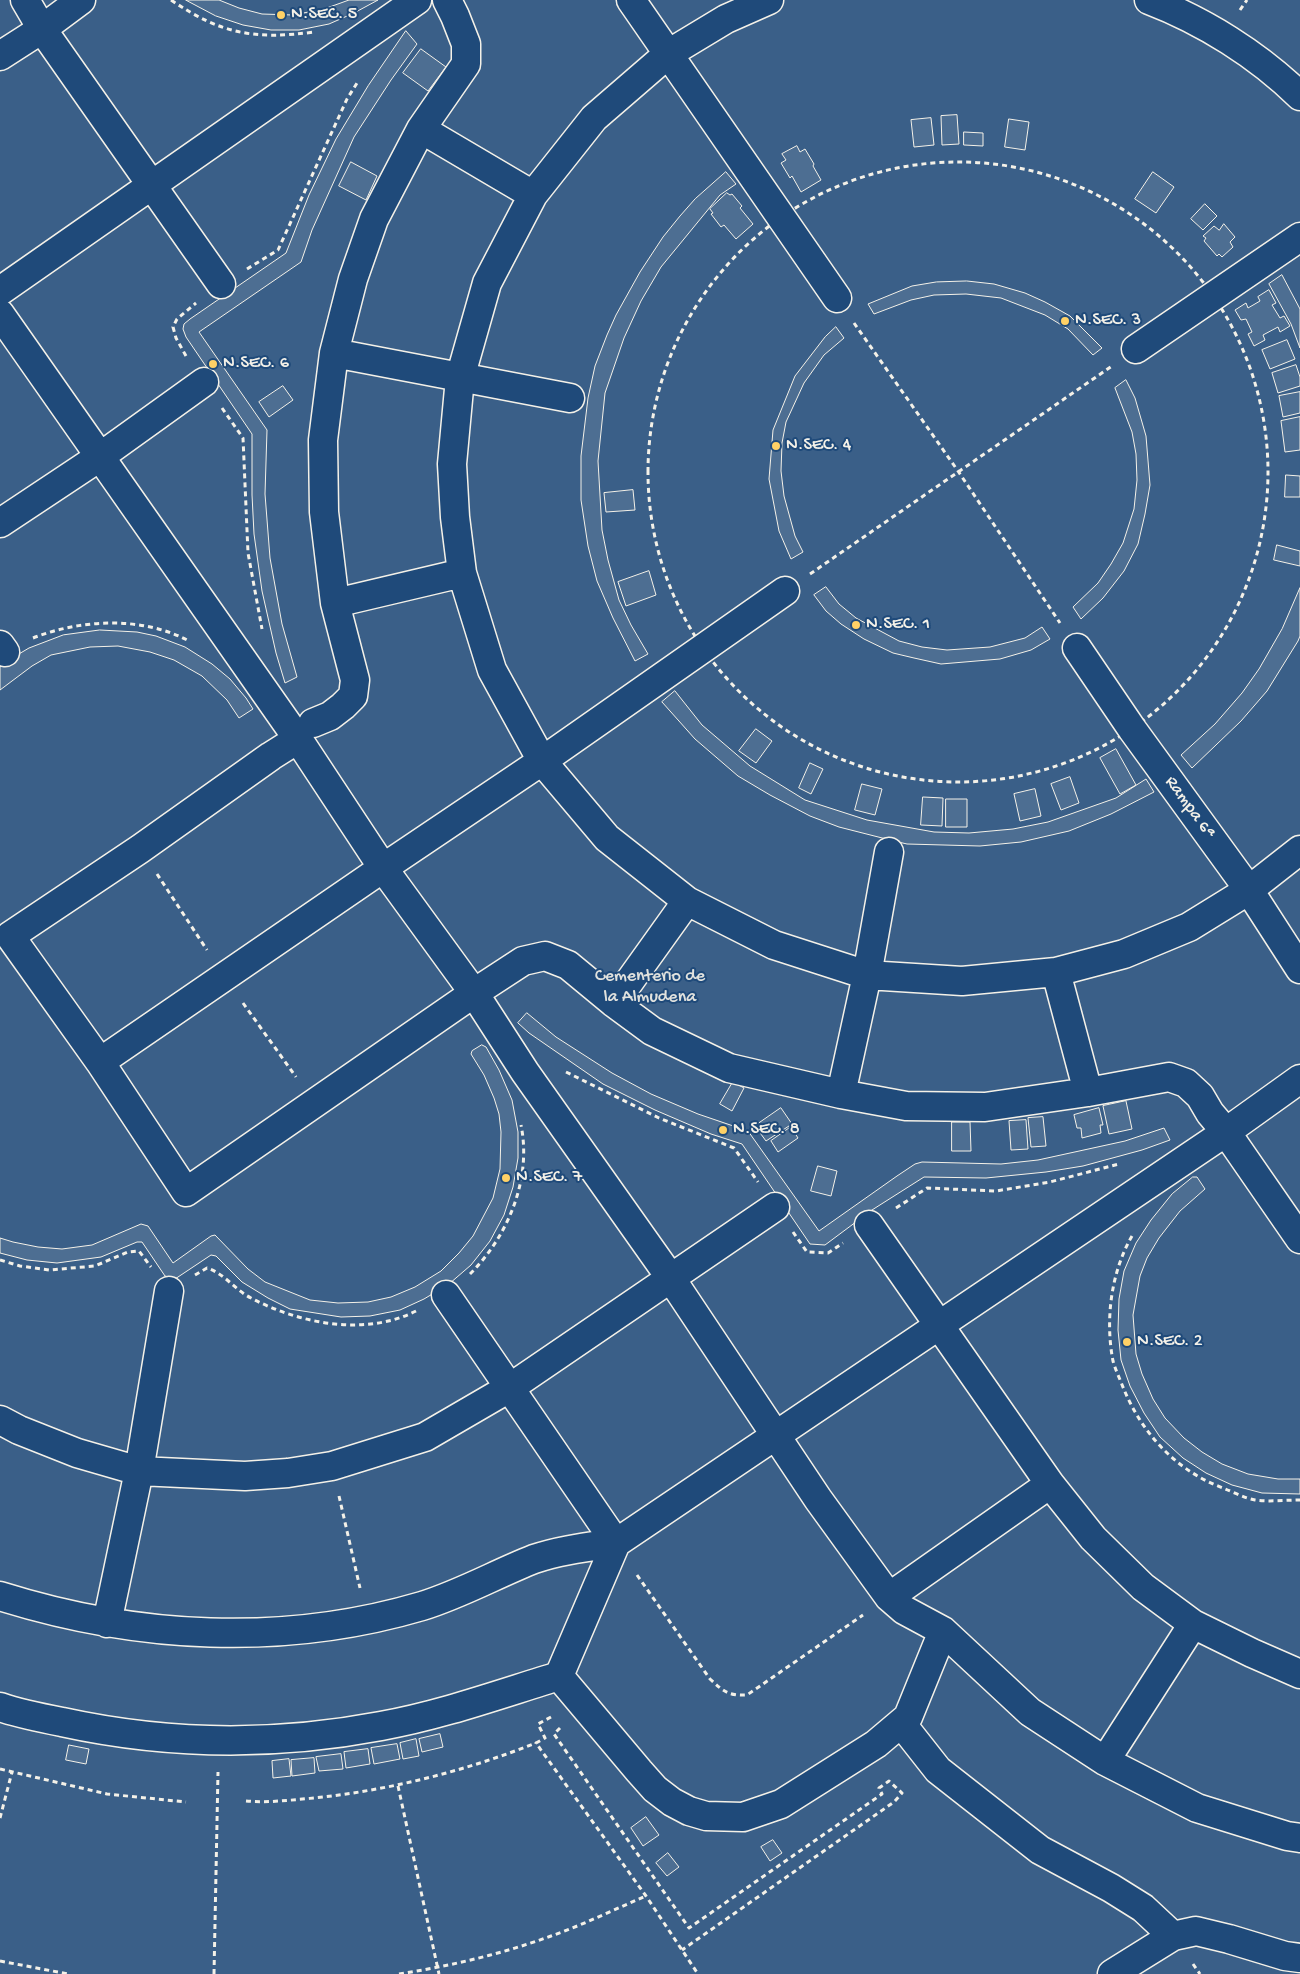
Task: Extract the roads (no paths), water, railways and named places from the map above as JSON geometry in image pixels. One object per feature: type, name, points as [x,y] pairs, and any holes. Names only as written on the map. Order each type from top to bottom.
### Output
[{"type":"lane","points":[[26,0],[42,29],[222,284]]},
{"type":"lane","points":[[0,56],[42,29],[81,0]]},
{"type":"lane","points":[[0,291],[416,0]]},
{"type":"lane","points":[[447,0],[466,44],[466,64],[421,129],[374,219],[353,279],[334,353],[323,440],[324,512],[335,603],[355,680],[353,696],[330,716],[140,849],[10,936],[100,1062],[186,1192],[474,993],[523,961],[545,956],[568,966],[614,1003],[652,1030],[729,1068],[841,1094],[906,1106],[985,1107],[1088,1092],[1169,1077],[1186,1083],[1200,1096],[1210,1113],[1226,1132],[1300,1239]]},
{"type":"lane","points":[[631,0],[837,298]]},
{"type":"lane","points":[[769,0],[726,19],[668,54],[594,118],[533,195],[487,283],[460,378],[452,464],[455,517],[462,574],[492,670],[542,761],[607,838],[687,900],[774,946],[867,975],[962,981],[1056,972],[1124,954],[1189,926],[1249,890],[1300,850]]},
{"type":"lane","points":[[1149,0],[1167,7],[1221,36],[1280,77],[1300,96]]},
{"type":"lane","points":[[421,129],[533,195]]},
{"type":"lane","points":[[1136,350],[1300,237]]},
{"type":"lane","points":[[0,314],[101,456],[306,731],[383,868],[474,993],[525,1072],[670,1277],[776,1437],[889,1597],[904,1610],[943,1631],[1030,1712],[1106,1761],[1197,1808],[1287,1836],[1300,1838]]},
{"type":"lane","points":[[334,353],[570,398]]},
{"type":"lane","points":[[0,522],[101,456],[204,382]]},
{"type":"lane","points":[[335,603],[462,574]]},
{"type":"lane","points":[[100,1062],[542,761],[785,591]]},
{"type":"lane","name":"Rampa 6ª","points":[[1077,648],[1132,730],[1249,890],[1300,969]]},
{"type":"lane","points":[[841,1094],[867,975],[888,852]]},
{"type":"lane","points":[[614,1003],[687,900]]},
{"type":"lane","points":[[1056,972],[1088,1092]]},
{"type":"lane","points":[[0,1596],[44,1610],[107,1623],[216,1634],[278,1633],[367,1620],[423,1605],[474,1586],[535,1559],[565,1551],[616,1543],[1226,1132],[1300,1079]]},
{"type":"lane","points":[[0,1420],[19,1430],[77,1453],[138,1471],[245,1476],[288,1473],[332,1466],[425,1436],[511,1387],[775,1207]]},
{"type":"lane","points":[[869,1226],[1050,1484],[1099,1544],[1144,1587],[1193,1624],[1300,1674]]},
{"type":"lane","points":[[107,1623],[138,1471],[169,1291]]},
{"type":"lane","points":[[446,1295],[511,1387],[616,1543]]},
{"type":"lane","points":[[889,1597],[1050,1484]]},
{"type":"lane","points":[[0,1707],[105,1732],[210,1741],[291,1737],[382,1726],[462,1707],[559,1676],[616,1543]]},
{"type":"lane","points":[[1106,1761],[1193,1624]]},
{"type":"lane","points":[[559,1676],[655,1789],[672,1802],[689,1811],[706,1816],[743,1817],[781,1804],[876,1744],[908,1717],[943,1631]]},
{"type":"lane","points":[[901,1723],[938,1770],[1040,1850],[1111,1888],[1143,1908],[1173,1936]]},
{"type":"lane","points":[[1112,1974],[1173,1936],[1196,1931],[1285,1956],[1300,1958]]},
{"type":"place","name":"N.SEC. 5","points":[[281,15]]},
{"type":"place","name":"N.SEC. 3","points":[[1065,321]]},
{"type":"place","name":"N.SEC. 6","points":[[213,364]]},
{"type":"place","name":"N.SEC. 4","points":[[776,446]]},
{"type":"place","name":"N.SEC. 1","points":[[856,625]]},
{"type":"place","name":"N.SEC. 8","points":[[723,1130]]},
{"type":"place","name":"N.SEC. 7","points":[[506,1178]]},
{"type":"place","name":"N.SEC. 2","points":[[1127,1342]]},
{"type":"park label","name":"Cementerio de la Almudena","points":[[650,988]]}]
